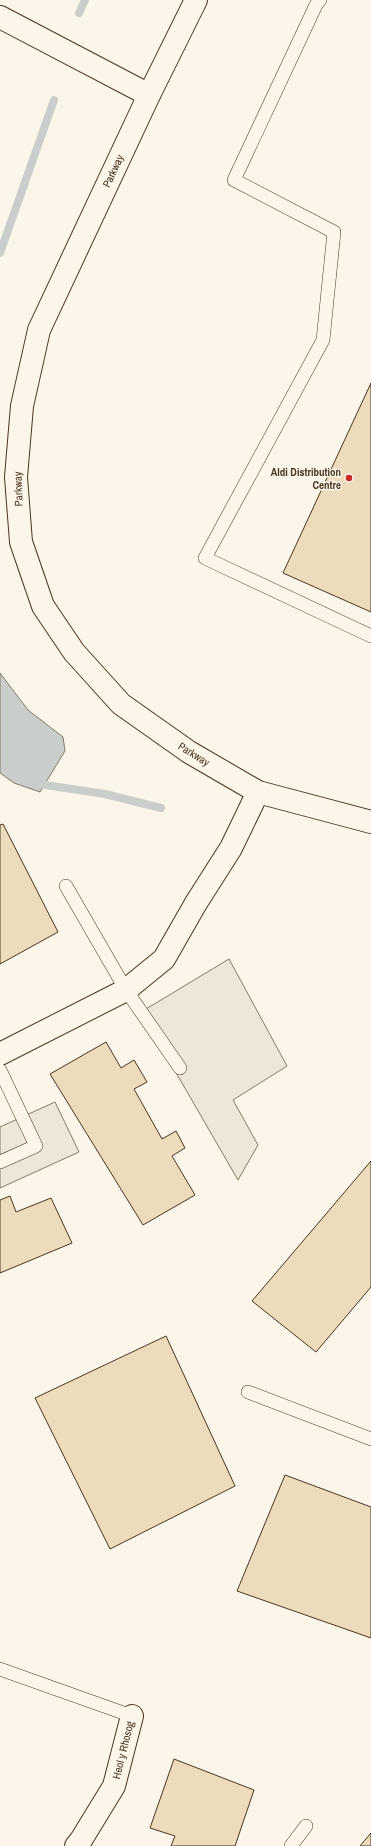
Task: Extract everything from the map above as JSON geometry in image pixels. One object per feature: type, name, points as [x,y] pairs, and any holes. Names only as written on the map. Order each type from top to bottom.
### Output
[{"type":"street","name":"Parkway","points":[[196,0],[149,95],[39,330],[8,476],[21,542],[43,606],[74,652],[120,704],[189,752],[258,792],[371,822]]},
{"type":"street","points":[[0,16],[149,95]]},
{"type":"street","points":[[0,1054],[126,990],[164,959],[196,903],[231,848],[258,792]]},
{"type":"street","name":"Heol y Rhosog","points":[[82,1844],[114,1786],[132,1716]]},
{"type":"lane","points":[[320,0],[316,5],[234,180],[334,232],[323,340],[205,558],[371,636]]},
{"type":"lane","points":[[66,886],[126,990],[180,1068]]},
{"type":"lane","points":[[0,1070],[36,1146],[0,1162]]},
{"type":"lane","points":[[248,1392],[371,1439]]},
{"type":"lane","points":[[0,1669],[132,1716]]},
{"type":"lane","points":[[291,1846],[306,1826]]},
{"type":"shaded area","points":[[0,673],[28,710],[63,737],[65,751],[40,792],[14,783],[0,773]]},
{"type":"shaded area","points":[[229,959],[287,1066],[233,1100],[258,1145],[238,1180],[141,1012]]},
{"type":"shaded area","points":[[55,1102],[79,1152],[0,1188],[0,1127]]},
{"type":"building","name":"Aldi Distribution Centre","points":[[371,383],[371,612],[283,573]]},
{"type":"building","points":[[3,824],[58,932],[0,964],[0,825]]},
{"type":"building","points":[[106,1042],[121,1068],[134,1060],[147,1082],[134,1089],[162,1139],[176,1131],[185,1148],[172,1156],[195,1195],[143,1225],[50,1074]]},
{"type":"building","points":[[371,1161],[371,1287],[316,1352],[252,1301]]},
{"type":"building","points":[[10,1196],[16,1212],[51,1198],[72,1243],[0,1273],[0,1200]]},
{"type":"building","points":[[166,1336],[235,1486],[110,1549],[35,1398]]},
{"type":"building","points":[[285,1475],[371,1507],[371,1638],[237,1591]]},
{"type":"building","points":[[174,1759],[254,1790],[235,1846],[171,1846],[175,1836],[150,1828]]},
{"type":"building","points":[[371,1833],[371,1846],[360,1846]]},
{"type":"waterway","points":[[79,13],[85,0]]},
{"type":"waterway","points":[[0,253],[54,100]]},
{"type":"waterway","points":[[35,780],[45,785],[105,794],[161,808]]},
{"type":"place","name":"Aldi Distribution Centre","points":[[349,478]]}]
